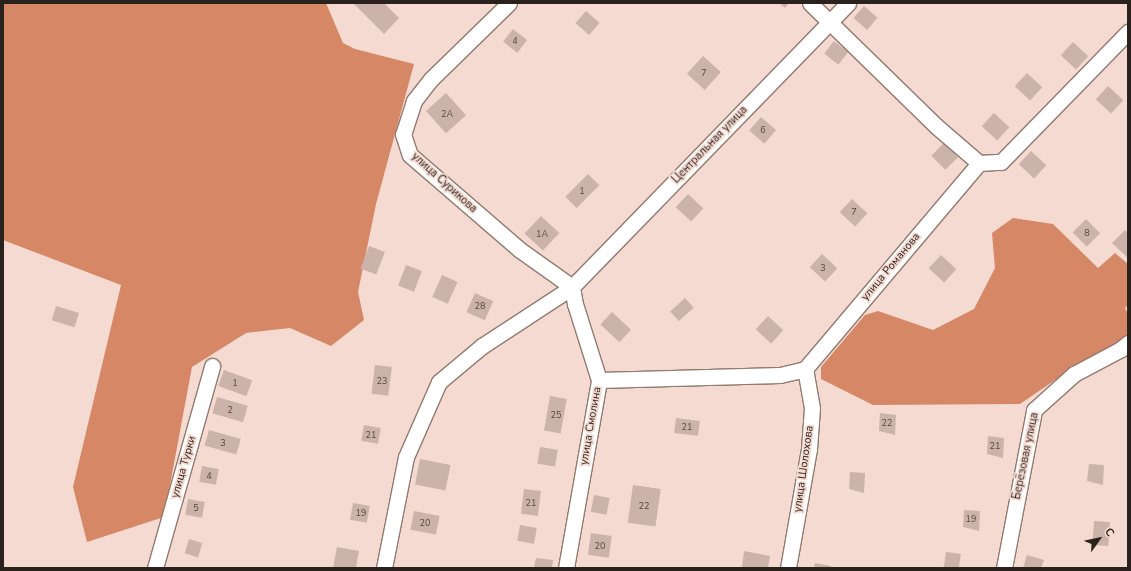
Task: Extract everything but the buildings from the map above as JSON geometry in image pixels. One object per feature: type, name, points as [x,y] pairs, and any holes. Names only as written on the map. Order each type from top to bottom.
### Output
[{"type":"street","name":"улица Сурикова","points":[[509,3],[431,79],[414,101],[403,134],[410,155],[520,250],[572,287]]},
{"type":"street","points":[[810,3],[936,126],[979,163],[1001,162],[1128,32]]},
{"type":"street","name":"Центральная улица","points":[[384,568],[406,457],[439,382],[482,346],[572,287],[848,3]]},
{"type":"street","name":"улица Романова","points":[[805,369],[979,163]]},
{"type":"street","name":"улица Смолина","points":[[566,568],[599,380],[575,304],[572,287]]},
{"type":"street","name":"Берёзовая улица","points":[[1004,568],[1034,410],[1074,374],[1121,349],[1128,343]]},
{"type":"street","name":"улица Турки","points":[[156,568],[212,366]]},
{"type":"street","points":[[599,380],[780,375],[805,369]]},
{"type":"street","name":"улица Шолохова","points":[[788,568],[809,449],[812,408],[805,369]]},
{"type":"shaded area","points":[[3,3],[326,3],[343,43],[355,49],[414,64],[376,204],[358,292],[364,320],[331,346],[290,328],[246,333],[192,367],[164,517],[87,542],[73,487],[121,285],[3,240]]},
{"type":"shaded area","points":[[1013,218],[1053,224],[1098,268],[1115,253],[1128,264],[1128,305],[1125,308],[1128,314],[1128,352],[1061,376],[1020,404],[873,405],[821,379],[821,367],[865,315],[878,311],[933,330],[974,309],[995,268],[992,233]]}]
